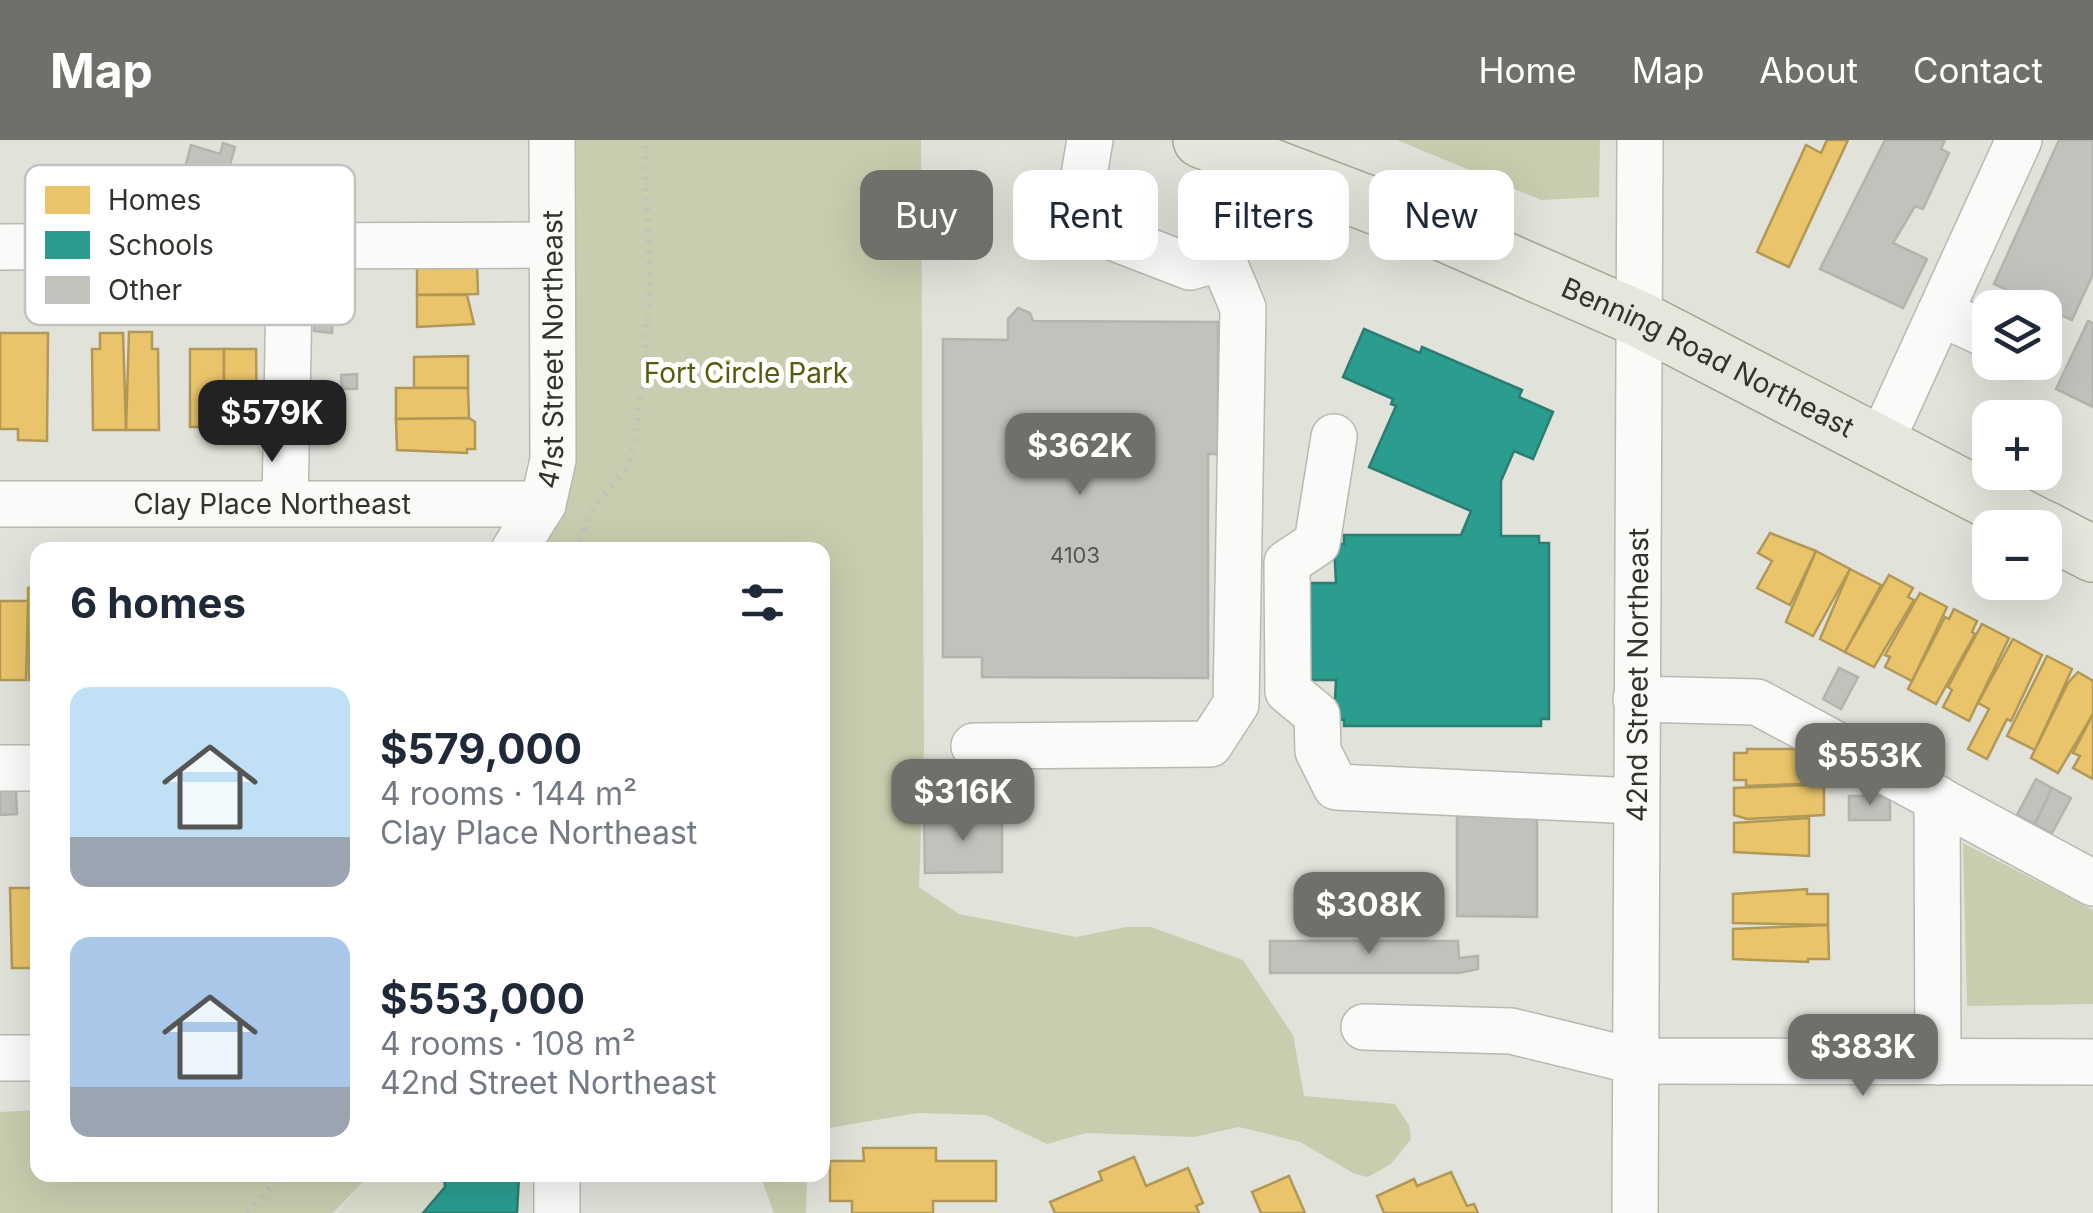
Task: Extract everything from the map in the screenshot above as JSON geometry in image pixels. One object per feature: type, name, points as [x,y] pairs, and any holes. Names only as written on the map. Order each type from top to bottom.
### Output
[{"type":"main road","name":"Benning Road Northeast","points":[[1222,148],[1422,224],[1640,319],[2008,510]]},
{"type":"main road","name":"Benning Road Northeast","points":[[2062,538],[2093,554]]},
{"type":"street","name":"41st Street Northeast","points":[[519,542],[543,504],[552,460],[552,140]]},
{"type":"street","points":[[1090,140],[1081,192],[1086,216],[1104,234],[1190,267],[1215,260]]},
{"type":"street","name":"42nd Street Northeast","points":[[1635,1213],[1640,140]]},
{"type":"street","points":[[1880,444],[2020,140]]},
{"type":"street","points":[[355,246],[551,245]]},
{"type":"street","points":[[0,247],[25,247]]},
{"type":"street","points":[[974,746],[1210,744],[1236,704],[1243,308],[1223,260]]},
{"type":"street","points":[[1940,313],[1972,328]]},
{"type":"street","points":[[285,503],[288,325]]},
{"type":"street","points":[[1334,437],[1317,543],[1286,564],[1288,691],[1317,715],[1318,751],[1336,787],[1635,801]]},
{"type":"street","name":"Clay Place Northeast","points":[[0,504],[543,504]]},
{"type":"street","points":[[1636,700],[1757,702],[2093,883]]},
{"type":"street","points":[[0,768],[30,768]]},
{"type":"street","points":[[1936,798],[1938,1062]]},
{"type":"street","points":[[1364,1027],[1511,1031],[1634,1061],[2093,1062]]},
{"type":"street","points":[[0,1058],[30,1058]]},
{"type":"street","points":[[557,1182],[557,1213]]},
{"type":"path","points":[[579,542],[596,506],[630,464],[644,374],[650,280],[645,140]]},
{"type":"path","points":[[247,1213],[276,1182]]},
{"type":"shaded area","points":[[362,1182],[500,1182],[499,1213],[338,1213]]},
{"type":"green space","name":"Fort Circle Park","points":[[571,140],[921,140],[921,170],[860,170],[860,260],[922,260],[924,749],[919,887],[959,914],[1076,937],[1126,927],[1151,927],[1243,960],[1293,1035],[1304,1096],[1395,1104],[1409,1125],[1411,1139],[1391,1164],[1368,1177],[1355,1174],[1300,1142],[1239,1127],[1194,1137],[1086,1133],[1047,1144],[986,1115],[917,1113],[830,1128],[830,542],[536,542]]},
{"type":"green space","points":[[1397,140],[1600,140],[1599,197],[1541,200],[1514,189],[1514,170],[1469,170]]},
{"type":"green space","points":[[1963,843],[2093,910],[2093,1004],[1967,1006]]},
{"type":"green space","points":[[30,1110],[30,1182],[362,1182],[333,1213],[0,1213],[0,1112]]},
{"type":"green space","points":[[763,1182],[807,1182],[806,1213],[774,1213]]},
{"type":"building: Homes","points":[[1827,140],[1848,140],[1789,267],[1757,252],[1806,145],[1821,153]]},
{"type":"building: Homes","points":[[477,264],[478,294],[417,295],[417,265]]},
{"type":"building: Homes","points":[[417,295],[467,295],[474,324],[417,327]]},
{"type":"building: Homes","points":[[129,332],[152,332],[152,349],[158,349],[159,430],[126,430]]},
{"type":"building: Homes","points":[[0,333],[48,333],[47,441],[18,440],[18,429],[0,429]]},
{"type":"building: Homes","points":[[100,333],[123,333],[126,430],[93,430],[92,349],[100,349]]},
{"type":"building: Homes","points":[[190,349],[224,349],[224,427],[190,427]]},
{"type":"building: Homes","points":[[224,349],[256,349],[257,427],[224,427]]},
{"type":"building: Homes","points":[[468,356],[468,388],[414,388],[414,357]]},
{"type":"building: Homes","points":[[396,388],[468,388],[469,418],[396,419]]},
{"type":"building: Homes","points":[[469,418],[475,422],[475,449],[467,449],[467,453],[397,450],[396,419]]},
{"type":"building: Homes","points":[[1770,533],[1816,551],[1790,605],[1757,588],[1772,561],[1758,553]]},
{"type":"building: Homes","points":[[1816,551],[1850,569],[1813,636],[1786,622]]},
{"type":"building: Homes","points":[[1850,569],[1881,585],[1845,652],[1820,639]]},
{"type":"building: Homes","points":[[1889,575],[1913,588],[1908,597],[1914,600],[1874,667],[1845,652]]},
{"type":"building: Homes","points":[[30,588],[30,680],[29,680]]},
{"type":"building: Homes","points":[[1920,593],[1947,607],[1912,681],[1885,667],[1890,657],[1885,655]]},
{"type":"building: Homes","points":[[0,601],[28,601],[26,680],[0,680]]},
{"type":"building: Homes","points":[[1954,609],[1977,621],[1972,632],[1975,634],[1936,704],[1908,689],[1945,617],[1949,619]]},
{"type":"building: Homes","points":[[1982,624],[2009,638],[1969,721],[1943,707],[1952,690],[1948,687]]},
{"type":"building: Homes","points":[[2013,639],[2042,655],[2011,721],[2007,719],[1987,759],[1968,749],[1989,709],[1978,703]]},
{"type":"building: Homes","points":[[2047,656],[2072,669],[2035,750],[2007,736]]},
{"type":"building: Homes","points":[[2078,672],[2093,681],[2093,714],[2058,773],[2031,758],[2068,683]]},
{"type":"building: Homes","points":[[2093,714],[2093,779],[2073,768],[2080,756],[2073,753]]},
{"type":"building: Homes","points":[[1747,749],[1808,749],[1808,756],[1822,756],[1822,783],[1746,786],[1746,780],[1734,780],[1734,753],[1747,753]]},
{"type":"building: Homes","points":[[1824,787],[1824,815],[1747,819],[1734,815],[1734,788]]},
{"type":"building: Homes","points":[[1809,818],[1809,856],[1734,852],[1734,823]]},
{"type":"building: Homes","points":[[10,888],[30,888],[30,968],[12,968]]},
{"type":"building: Homes","points":[[1807,889],[1807,894],[1828,894],[1828,925],[1733,923],[1733,894]]},
{"type":"building: Homes","points":[[1828,925],[1829,959],[1733,959],[1733,929]]},
{"type":"building: Homes","points":[[863,1148],[936,1148],[936,1161],[996,1161],[996,1201],[933,1201],[933,1213],[852,1213],[852,1201],[830,1201],[830,1161],[864,1161]]},
{"type":"building: Homes","points":[[1134,1157],[1146,1186],[1188,1168],[1203,1203],[1196,1206],[1199,1213],[1055,1213],[1050,1202],[1102,1180],[1099,1172]]},
{"type":"building: Homes","points":[[1451,1172],[1467,1206],[1474,1204],[1478,1213],[1384,1213],[1377,1196],[1414,1179],[1417,1186]]},
{"type":"building: Homes","points":[[1289,1176],[1305,1213],[1261,1213],[1252,1192]]},
{"type":"building: Schools","points":[[1364,329],[1420,353],[1422,347],[1522,390],[1519,397],[1553,412],[1533,459],[1514,451],[1501,481],[1501,536],[1539,536],[1539,543],[1549,543],[1549,719],[1541,719],[1541,726],[1344,726],[1344,720],[1334,719],[1336,680],[1303,680],[1303,583],[1336,583],[1334,544],[1344,544],[1344,535],[1461,535],[1471,511],[1369,467],[1396,406],[1391,404],[1393,399],[1343,377]]},
{"type":"building: Schools","points":[[445,1182],[519,1182],[517,1213],[423,1213],[445,1187]]},
{"type":"building: Other","points":[[1885,140],[1945,140],[1941,149],[1949,153],[1923,209],[1915,206],[1893,243],[1927,259],[1903,308],[1820,269]]},
{"type":"building: Other","points":[[2059,140],[2093,140],[2093,274],[2072,320],[2062,315],[2062,290],[2007,290],[1994,284]]},
{"type":"building: Other","points":[[223,143],[235,147],[230,165],[186,165],[191,145],[220,154]]},
{"type":"building: Other","points":[[1018,308],[1030,313],[1033,321],[1218,322],[1218,454],[1208,454],[1208,678],[982,677],[982,657],[943,657],[943,339],[1008,340],[1008,319]]},
{"type":"building: Other","points":[[2088,321],[2093,323],[2093,407],[2056,389]]},
{"type":"building: Other","points":[[314,325],[332,325],[332,333],[314,331]]},
{"type":"building: Other","points":[[357,374],[357,389],[342,389],[341,375]]},
{"type":"building: Other","points":[[1839,668],[1858,677],[1841,709],[1823,699]]},
{"type":"building: Other","points":[[2036,779],[2052,788],[2035,824],[2017,815]]},
{"type":"building: Other","points":[[2052,788],[2071,798],[2052,833],[2035,824]]},
{"type":"building: Other","points":[[0,791],[16,791],[17,814],[0,815]]},
{"type":"building: Other","points":[[1849,796],[1890,796],[1890,820],[1849,820]]},
{"type":"building: Other","points":[[1002,816],[1002,872],[925,873],[924,817]]},
{"type":"building: Other","points":[[1457,816],[1537,816],[1537,917],[1457,916]]},
{"type":"building: Other","points":[[1270,941],[1458,941],[1459,958],[1478,956],[1478,969],[1459,973],[1270,973]]}]
